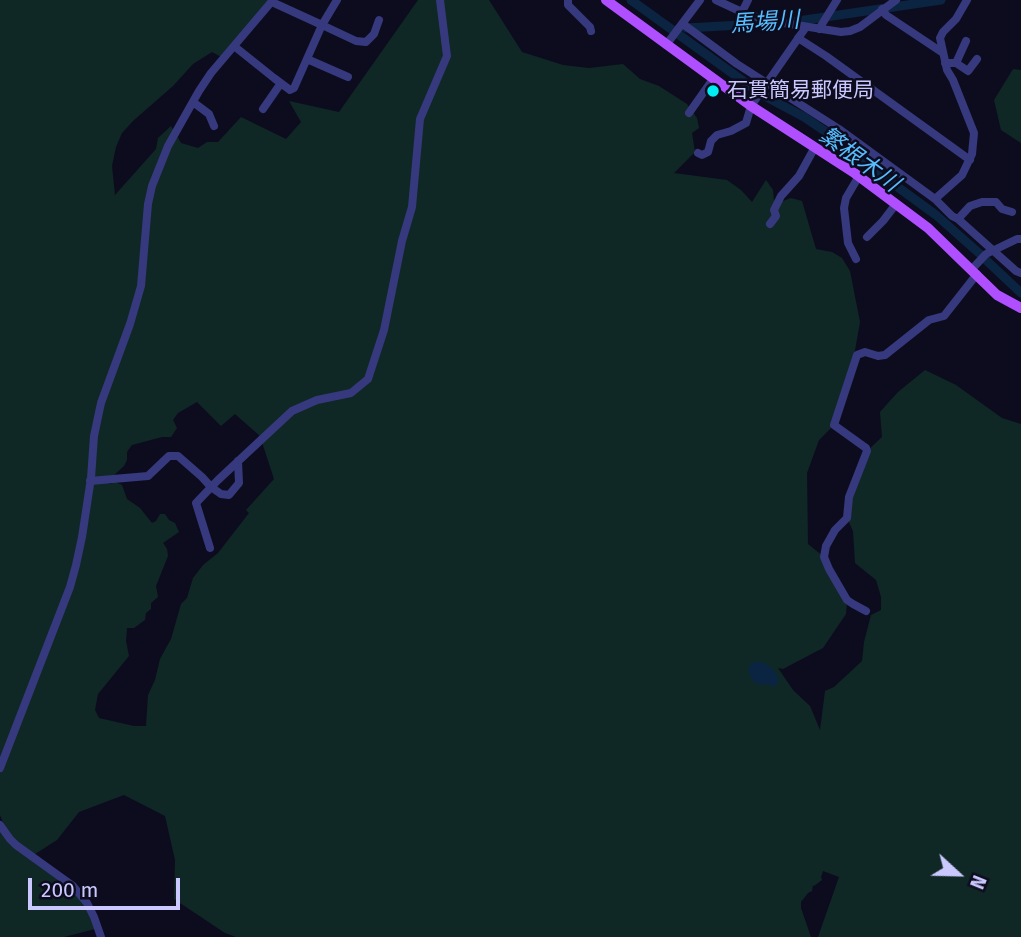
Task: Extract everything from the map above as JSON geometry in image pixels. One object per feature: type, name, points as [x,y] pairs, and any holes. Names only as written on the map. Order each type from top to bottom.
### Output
[{"type":"main road","points":[[606,0],[713,79],[754,103],[861,178],[928,228],[996,295],[1021,308]]},
{"type":"street","points":[[234,46],[290,90],[294,88],[322,25],[337,0]]},
{"type":"street","points":[[210,548],[196,503],[292,411],[317,400],[351,393],[368,379],[384,330],[402,241],[412,207],[420,119],[447,56],[440,0]]},
{"type":"street","points":[[568,0],[568,5],[591,31]]},
{"type":"street","points":[[667,45],[700,0]]},
{"type":"street","points":[[716,0],[771,21],[806,27],[822,25],[841,32],[860,27],[896,0]]},
{"type":"street","points":[[742,12],[748,0]]},
{"type":"street","points":[[822,25],[837,0]]},
{"type":"street","points":[[935,199],[962,174],[970,160],[974,133],[946,63],[940,38],[967,0]]},
{"type":"street","points":[[0,768],[70,587],[82,537],[94,436],[101,403],[141,286],[148,204],[168,146],[211,73],[272,1],[356,41],[366,42],[374,34],[379,20]]},
{"type":"street","points":[[882,9],[886,15],[943,53]]},
{"type":"street","points":[[682,24],[839,129],[935,199],[1021,273]]},
{"type":"street","points":[[698,153],[702,155],[708,152],[717,135],[746,123],[754,103],[806,27]]},
{"type":"street","points":[[798,38],[970,160]]},
{"type":"street","points":[[956,63],[966,41]]},
{"type":"street","points":[[307,58],[348,77]]},
{"type":"street","points":[[946,63],[956,63],[968,71],[977,59]]},
{"type":"street","points":[[689,113],[713,79]]},
{"type":"street","points":[[263,108],[281,83]]},
{"type":"street","points":[[193,102],[209,114],[214,126]]},
{"type":"street","points":[[770,224],[776,216],[774,210],[781,196],[799,176],[816,147]]},
{"type":"street","points":[[855,193],[861,178]]},
{"type":"street","points":[[856,259],[848,243],[844,208],[846,198],[861,178]]},
{"type":"street","points":[[958,219],[970,206],[982,202],[996,202],[1002,209],[1012,212]]},
{"type":"street","points":[[867,237],[896,204]]},
{"type":"street","points":[[866,611],[847,600],[824,557],[826,546],[835,530],[847,518],[849,497],[867,451],[834,425],[857,355],[865,352],[885,355],[929,320],[944,316],[986,254],[1021,239]]},
{"type":"street","points":[[90,481],[148,476],[169,456],[178,456],[211,487],[221,494],[229,495],[239,483],[238,461]]},
{"type":"street","points":[[0,825],[16,845],[66,880],[80,894],[94,917],[101,937]]},
{"type":"green space","points":[[0,0],[273,0],[223,58],[212,52],[193,64],[122,133],[112,166],[115,195],[156,149],[158,138],[171,126],[181,143],[198,148],[207,142],[218,142],[241,117],[286,139],[301,122],[289,101],[339,112],[418,0],[489,0],[522,52],[563,65],[589,68],[623,64],[640,79],[659,86],[687,104],[697,118],[699,128],[692,133],[695,152],[674,173],[727,180],[752,202],[766,180],[773,190],[774,201],[791,198],[802,201],[816,249],[832,252],[842,258],[850,271],[860,322],[851,373],[834,425],[819,440],[807,473],[808,544],[824,557],[847,601],[846,614],[823,648],[783,669],[778,668],[793,690],[810,706],[820,730],[825,691],[834,687],[862,661],[871,615],[881,610],[881,597],[876,580],[855,563],[853,531],[847,518],[849,497],[867,451],[882,437],[880,412],[898,392],[925,370],[956,385],[1002,418],[1021,424],[1021,937],[818,937],[839,877],[823,871],[822,880],[813,885],[812,891],[801,902],[811,937],[236,937],[225,933],[174,899],[175,860],[165,816],[124,795],[79,812],[57,840],[32,856],[73,886],[99,928],[64,937],[0,937],[0,825],[8,835],[0,815]],"holes":[[[197,402],[221,426],[235,414],[260,436],[274,479],[246,510],[249,513],[218,553],[203,565],[193,578],[148,695],[146,726],[99,718],[95,710],[98,694],[129,656],[127,628],[134,628],[145,620],[151,603],[158,597],[156,586],[168,556],[163,543],[179,532],[175,523],[165,514],[160,514],[152,523],[140,508],[127,499],[122,485],[108,483],[124,466],[127,452],[132,445],[171,437],[177,428],[173,420],[178,413]]]},
{"type":"green space","points":[[1013,69],[1021,70],[1021,143],[1001,130],[994,100]]},
{"type":"water","points":[[753,662],[762,662],[772,668],[779,679],[778,683],[773,687],[753,681],[749,667]]},
{"type":"waterway","name":"繁根木川","points":[[631,0],[761,94],[804,117],[850,148],[936,215],[980,254]]},
{"type":"waterway","name":"馬場川","points":[[791,22],[941,0]]},
{"type":"waterway","name":"馬場川","points":[[686,28],[777,23]]},
{"type":"waterway","name":"繁根木川","points":[[986,260],[1021,293]]},
{"type":"place","name":"石貫簡易郵便局","points":[[713,91]]}]
